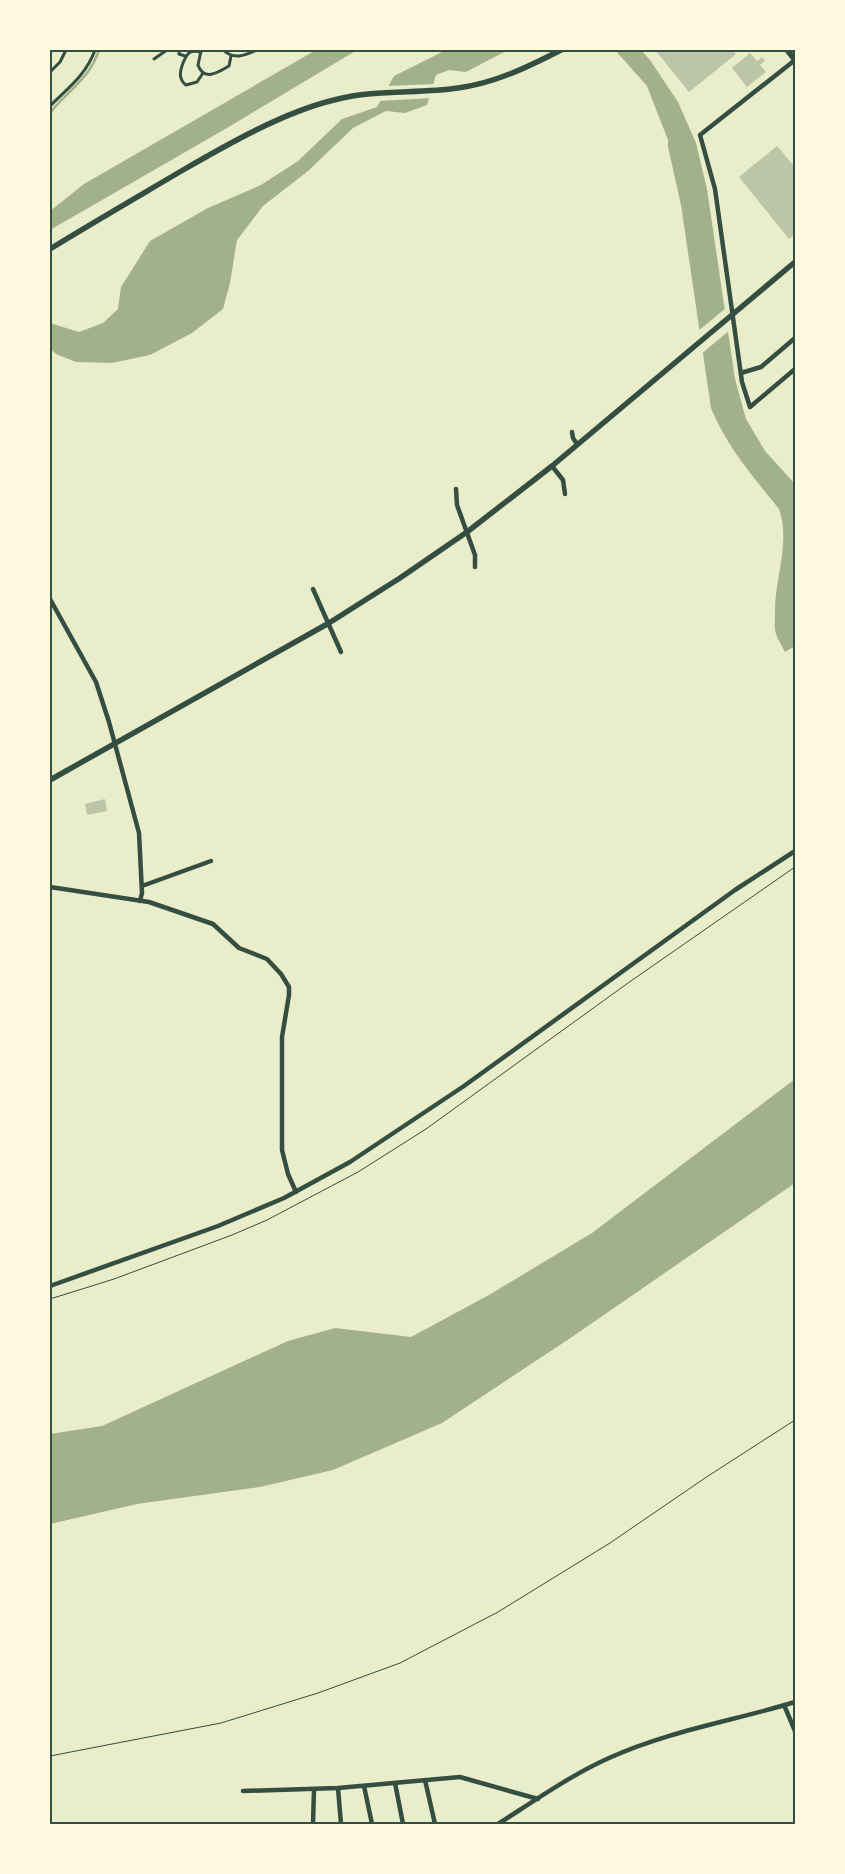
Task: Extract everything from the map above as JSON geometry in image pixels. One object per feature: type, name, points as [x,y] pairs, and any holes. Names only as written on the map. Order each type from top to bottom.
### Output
[{"type":"street","points":[[50,72],[60,62],[66,50]]},
{"type":"street","points":[[50,106],[86,70],[95,50]]},
{"type":"street","points":[[154,59],[167,50]]},
{"type":"street","points":[[179,50],[179,54],[185,56]]},
{"type":"street","points":[[223,50],[231,56],[243,56],[257,50]]},
{"type":"street","points":[[50,250],[210,155],[300,111],[347,97],[444,90],[480,84],[512,74],[561,50]]},
{"type":"street","points":[[787,50],[795,60],[700,135],[715,189],[741,374],[745,397],[750,407],[795,369]]},
{"type":"street","points":[[203,73],[197,82],[183,83],[180,71],[185,56],[192,51],[201,51],[198,65],[203,73],[215,75],[229,66],[231,56]]},
{"type":"street","points":[[50,780],[329,623],[467,532],[552,466],[795,262]]},
{"type":"street","points":[[741,374],[761,367],[795,338]]},
{"type":"street","points":[[572,432],[573,438],[578,444]]},
{"type":"street","points":[[552,466],[563,480],[565,494]]},
{"type":"street","points":[[456,489],[457,505],[475,555],[475,567]]},
{"type":"street","points":[[313,589],[341,652]]},
{"type":"street","points":[[50,599],[96,682],[115,743],[139,833],[142,886],[140,901]]},
{"type":"street","points":[[50,1286],[218,1226],[296,1192],[350,1162],[456,1092],[735,890],[795,850]]},
{"type":"street","points":[[142,886],[211,861]]},
{"type":"street","points":[[50,887],[149,902],[213,924],[239,948],[267,959],[286,981],[289,987],[289,995],[282,1037],[282,1150],[288,1174],[296,1192]]},
{"type":"street","points":[[498,1824],[608,1758],[648,1742],[795,1702]]},
{"type":"street","points":[[784,1705],[795,1731]]},
{"type":"street","points":[[243,1791],[338,1788],[460,1778],[538,1799]]},
{"type":"street","points":[[425,1780],[435,1824]]},
{"type":"street","points":[[395,1783],[403,1824]]},
{"type":"street","points":[[364,1786],[372,1824]]},
{"type":"street","points":[[338,1788],[342,1824]]},
{"type":"street","points":[[312,1824],[314,1789]]},
{"type":"path","points":[[50,1756],[221,1723],[318,1693],[400,1663],[498,1612],[602,1548],[795,1420]]},
{"type":"shaded area","points":[[316,50],[357,50],[227,128],[50,230],[50,211],[84,184]]},
{"type":"shaded area","points":[[446,50],[508,50],[466,72],[449,70],[436,75],[427,105],[405,113],[386,111],[353,128],[308,171],[263,206],[237,240],[230,283],[223,309],[192,333],[150,355],[112,363],[76,362],[56,354],[50,348],[50,323],[79,332],[103,323],[118,309],[121,287],[150,241],[208,208],[261,185],[298,161],[342,119],[377,107],[394,76]]},
{"type":"shaded area","points":[[615,50],[641,50],[650,60],[678,102],[696,143],[707,189],[735,379],[746,419],[765,451],[795,484],[795,646],[785,652],[775,632],[775,601],[783,548],[782,522],[779,509],[733,449],[711,408],[681,205],[668,140],[647,86]]},
{"type":"shaded area","points":[[795,1079],[795,1183],[572,1337],[442,1423],[333,1470],[260,1487],[137,1504],[50,1524],[50,1434],[102,1426],[288,1341],[335,1328],[411,1337],[489,1295],[592,1233]]},
{"type":"pier","points":[[436,84],[432,98],[377,101],[385,86]]},
{"type":"pier","points":[[726,308],[730,330],[700,355],[697,332]]},
{"type":"building","points":[[657,50],[732,50],[736,54],[689,92]]},
{"type":"building","points":[[750,53],[757,61],[762,57],[765,61],[760,65],[766,72],[747,87],[732,68]]},
{"type":"building","points":[[777,146],[795,167],[795,235],[789,239],[739,177]]},
{"type":"building","points":[[105,799],[107,811],[87,815],[85,804]]},
{"type":"waterway","points":[[50,113],[84,77],[99,50]]}]
